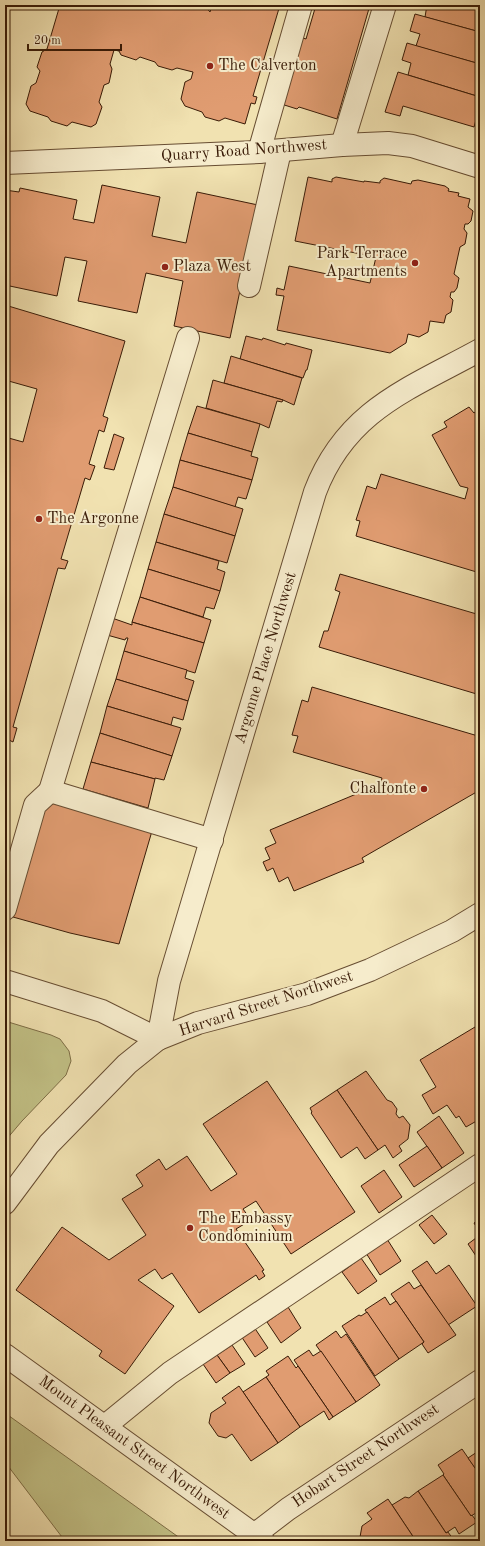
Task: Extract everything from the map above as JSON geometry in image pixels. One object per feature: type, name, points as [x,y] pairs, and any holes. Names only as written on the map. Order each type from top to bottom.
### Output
[{"type":"street","points":[[249,286],[269,152],[301,5]]},
{"type":"street","points":[[342,145],[385,5]]},
{"type":"street","name":"Quarry Road Northwest","points":[[5,163],[269,152],[342,145],[400,143],[480,167]]},
{"type":"street","points":[[5,909],[34,828],[35,805],[50,791],[188,338]]},
{"type":"street","name":"Argonne Place Northwest","points":[[158,1039],[169,981],[315,492],[325,469],[338,447],[354,428],[383,404],[480,350]]},
{"type":"street","points":[[50,791],[212,840]]},
{"type":"street","name":"Harvard Street Northwest","points":[[5,1203],[49,1144],[127,1064],[158,1039],[198,1023],[307,994],[370,970],[452,931],[480,914]]},
{"type":"street","name":"Harvard Street Northwest","points":[[5,981],[102,1011],[158,1039]]},
{"type":"street","points":[[105,1426],[170,1373],[480,1165]]},
{"type":"street","name":"Mount Pleasant Street Northwest","points":[[5,1355],[259,1538]]},
{"type":"street","name":"Hobart Street Northwest","points":[[259,1538],[288,1509],[480,1381]]},
{"type":"shaded area","points":[[5,1021],[60,1039],[69,1051],[71,1061],[66,1075],[5,1141]]},
{"type":"shaded area","points":[[5,1413],[184,1541],[65,1541],[5,1462]]},
{"type":"building","name":"The Calverton","points":[[60,5],[200,5],[206,7],[210,12],[212,5],[280,5],[253,96],[257,97],[255,104],[251,103],[245,124],[225,118],[219,121],[205,117],[202,112],[185,106],[181,99],[185,82],[191,79],[193,72],[177,68],[172,70],[158,66],[155,62],[140,57],[136,60],[121,55],[119,51],[114,50],[110,64],[112,69],[109,83],[104,85],[99,102],[102,107],[96,124],[91,127],[72,122],[67,126],[51,121],[48,117],[30,111],[26,104],[31,86],[36,83],[40,71],[37,67],[42,52],[47,49]]},
{"type":"building","points":[[316,5],[370,5],[337,119],[299,107],[297,109],[278,103],[298,36],[306,39]]},
{"type":"building","points":[[427,5],[480,5],[480,32],[425,17]]},
{"type":"building","points":[[415,14],[480,32],[480,64],[416,46],[420,34],[410,31]]},
{"type":"building","points":[[407,43],[480,64],[480,97],[408,75],[411,63],[402,60]]},
{"type":"building","points":[[398,72],[480,97],[480,106],[474,127],[403,106],[400,116],[385,112]]},
{"type":"building","name":"Park Terrace Apartments","points":[[308,177],[332,182],[332,179],[336,177],[380,183],[380,181],[384,178],[411,184],[412,181],[418,180],[445,186],[449,189],[448,191],[459,193],[458,196],[470,199],[468,207],[473,211],[471,221],[468,224],[465,224],[464,229],[467,233],[465,244],[460,247],[454,274],[459,278],[457,288],[454,292],[451,292],[450,297],[453,300],[451,312],[446,315],[444,323],[430,321],[428,332],[419,337],[408,334],[406,343],[390,353],[277,330],[284,296],[276,295],[277,288],[284,290],[289,266],[370,283],[376,257],[295,241]]},
{"type":"building","name":"Plaza West","points":[[102,185],[160,197],[152,236],[186,243],[197,192],[258,205],[230,338],[174,326],[183,281],[146,273],[137,313],[78,301],[87,261],[65,257],[57,296],[5,285],[5,190],[19,192],[20,188],[77,200],[73,219],[94,223]]},
{"type":"building","name":"The Argonne","points":[[5,305],[125,341],[103,416],[108,418],[104,432],[99,430],[89,464],[95,466],[90,480],[85,478],[61,559],[68,561],[65,569],[58,568],[13,727],[17,728],[13,742],[9,740],[5,752],[5,437],[23,442],[37,389],[5,380]]},
{"type":"building","points":[[246,336],[262,340],[263,338],[285,345],[286,343],[312,350],[307,370],[303,378],[240,359]]},
{"type":"building","points":[[231,356],[302,378],[294,405],[283,400],[224,383]]},
{"type":"building","points":[[213,380],[283,400],[282,402],[277,401],[269,428],[206,408]]},
{"type":"building","points":[[197,406],[260,424],[252,452],[188,433]]},
{"type":"building","points":[[469,407],[474,413],[480,409],[480,573],[356,536],[360,521],[356,520],[367,486],[376,489],[381,474],[465,499],[468,488],[460,486],[432,435],[447,427],[444,422]]},
{"type":"building","points":[[188,433],[252,452],[251,456],[258,458],[252,480],[180,460]]},
{"type":"building","points":[[114,434],[124,438],[114,470],[104,468]]},
{"type":"building","points":[[180,460],[252,480],[246,499],[238,497],[235,507],[173,487]]},
{"type":"building","points":[[173,487],[243,509],[235,536],[164,514]]},
{"type":"building","points":[[164,514],[235,536],[227,563],[156,542]]},
{"type":"building","points":[[156,542],[219,561],[217,569],[225,572],[220,591],[148,569]]},
{"type":"building","points":[[148,569],[220,591],[214,609],[206,607],[203,617],[140,597]]},
{"type":"building","points":[[340,574],[480,615],[480,695],[319,647],[324,631],[328,631],[340,592],[335,590]]},
{"type":"building","points":[[140,597],[211,620],[204,643],[132,622]]},
{"type":"building","points":[[112,618],[132,625],[132,622],[204,643],[195,673],[124,651],[128,638],[125,640],[107,635]]},
{"type":"building","points":[[124,651],[187,670],[185,678],[194,681],[188,701],[116,679]]},
{"type":"building","points":[[116,679],[188,701],[183,720],[173,717],[171,725],[107,706]]},
{"type":"building","name":"Chalfonte","points":[[312,687],[478,736],[480,731],[480,790],[362,858],[364,862],[294,891],[288,877],[279,882],[273,868],[267,871],[263,862],[270,859],[265,848],[276,843],[270,830],[373,787],[379,788],[382,778],[293,752],[298,736],[292,735],[302,700],[308,702]]},
{"type":"building","points":[[107,706],[181,728],[172,756],[100,733]]},
{"type":"building","points":[[100,733],[172,756],[164,780],[91,762]]},
{"type":"building","points":[[91,762],[155,779],[148,808],[83,789]]},
{"type":"building","points":[[47,801],[152,831],[119,944],[70,933],[13,917]]},
{"type":"building","points":[[475,1027],[480,1034],[480,1119],[466,1127],[459,1116],[456,1118],[447,1105],[433,1114],[422,1095],[436,1087],[420,1060]]},
{"type":"building","points":[[366,1071],[387,1100],[392,1102],[397,1109],[396,1114],[399,1118],[403,1116],[410,1125],[408,1139],[399,1146],[402,1151],[393,1158],[385,1145],[378,1150],[337,1090]]},
{"type":"building","name":"The Embassy Condominium","points":[[267,1081],[355,1212],[291,1254],[256,1201],[243,1209],[251,1220],[236,1229],[264,1270],[262,1271],[265,1276],[259,1280],[256,1275],[199,1313],[172,1273],[162,1279],[155,1269],[138,1280],[174,1306],[125,1374],[99,1356],[102,1351],[16,1290],[62,1227],[109,1260],[146,1235],[122,1199],[143,1186],[136,1175],[159,1159],[166,1170],[187,1156],[211,1191],[237,1174],[203,1124]]},
{"type":"building","points":[[337,1090],[378,1150],[365,1159],[357,1147],[341,1158],[311,1113],[310,1108]]},
{"type":"building","points":[[439,1116],[464,1153],[442,1168],[417,1132]]},
{"type":"building","points":[[427,1146],[442,1168],[414,1187],[399,1165]]},
{"type":"building","points":[[384,1170],[402,1197],[379,1213],[361,1186]]},
{"type":"building","points":[[432,1215],[447,1234],[434,1244],[419,1225]]},
{"type":"building","points":[[480,1219],[480,1233],[474,1223]]},
{"type":"building","points":[[480,1235],[480,1262],[468,1244]]},
{"type":"building","points":[[387,1239],[401,1261],[380,1275],[366,1253]]},
{"type":"building","points":[[361,1258],[377,1281],[358,1294],[342,1272]]},
{"type":"building","points":[[427,1261],[436,1274],[449,1265],[477,1306],[448,1325],[412,1271]]},
{"type":"building","points":[[409,1282],[414,1289],[421,1285],[456,1335],[428,1353],[422,1344],[424,1342],[391,1294]]},
{"type":"building","points":[[385,1297],[390,1305],[396,1301],[424,1342],[399,1359],[365,1310]]},
{"type":"building","points":[[288,1307],[301,1328],[281,1343],[267,1322]]},
{"type":"building","points":[[367,1312],[399,1359],[375,1376],[342,1326],[359,1315],[361,1316]]},
{"type":"building","points":[[254,1327],[268,1348],[255,1357],[241,1336]]},
{"type":"building","points":[[336,1331],[341,1338],[346,1334],[380,1385],[356,1402],[316,1345]]},
{"type":"building","points":[[232,1345],[245,1364],[230,1373],[217,1355]]},
{"type":"building","points":[[309,1350],[313,1356],[321,1351],[356,1402],[333,1417],[294,1360]]},
{"type":"building","points":[[217,1355],[230,1373],[216,1383],[203,1364]]},
{"type":"building","points":[[288,1356],[296,1368],[298,1366],[333,1417],[329,1420],[324,1411],[300,1427],[266,1377],[269,1375],[266,1371]]},
{"type":"building","points":[[266,1377],[300,1427],[278,1443],[243,1392]]},
{"type":"building","points":[[239,1386],[278,1443],[251,1461],[232,1434],[226,1438],[218,1436],[209,1423],[211,1413],[226,1403],[222,1398]]},
{"type":"building","points":[[462,1449],[480,1475],[480,1512],[479,1511],[471,1516],[443,1475],[444,1474],[438,1465]]},
{"type":"building","points":[[480,1450],[480,1475],[468,1458]]},
{"type":"building","points":[[443,1475],[471,1516],[472,1515],[477,1522],[459,1534],[455,1527],[446,1533],[418,1491]]},
{"type":"building","points":[[418,1491],[446,1533],[448,1532],[453,1539],[450,1541],[416,1541],[392,1505],[405,1497],[409,1498]]},
{"type":"building","points":[[388,1499],[416,1541],[363,1541],[360,1537],[362,1526],[372,1519],[367,1513]]},
{"type":"place","name":"The Calverton","points":[[210,66]]},
{"type":"place","name":"Park Terrace Apartments","points":[[415,263]]},
{"type":"place","name":"Plaza West","points":[[165,267]]},
{"type":"place","name":"The Argonne","points":[[39,519]]},
{"type":"place","name":"Chalfonte","points":[[424,789]]},
{"type":"place","name":"The Embassy Condominium","points":[[190,1228]]}]
